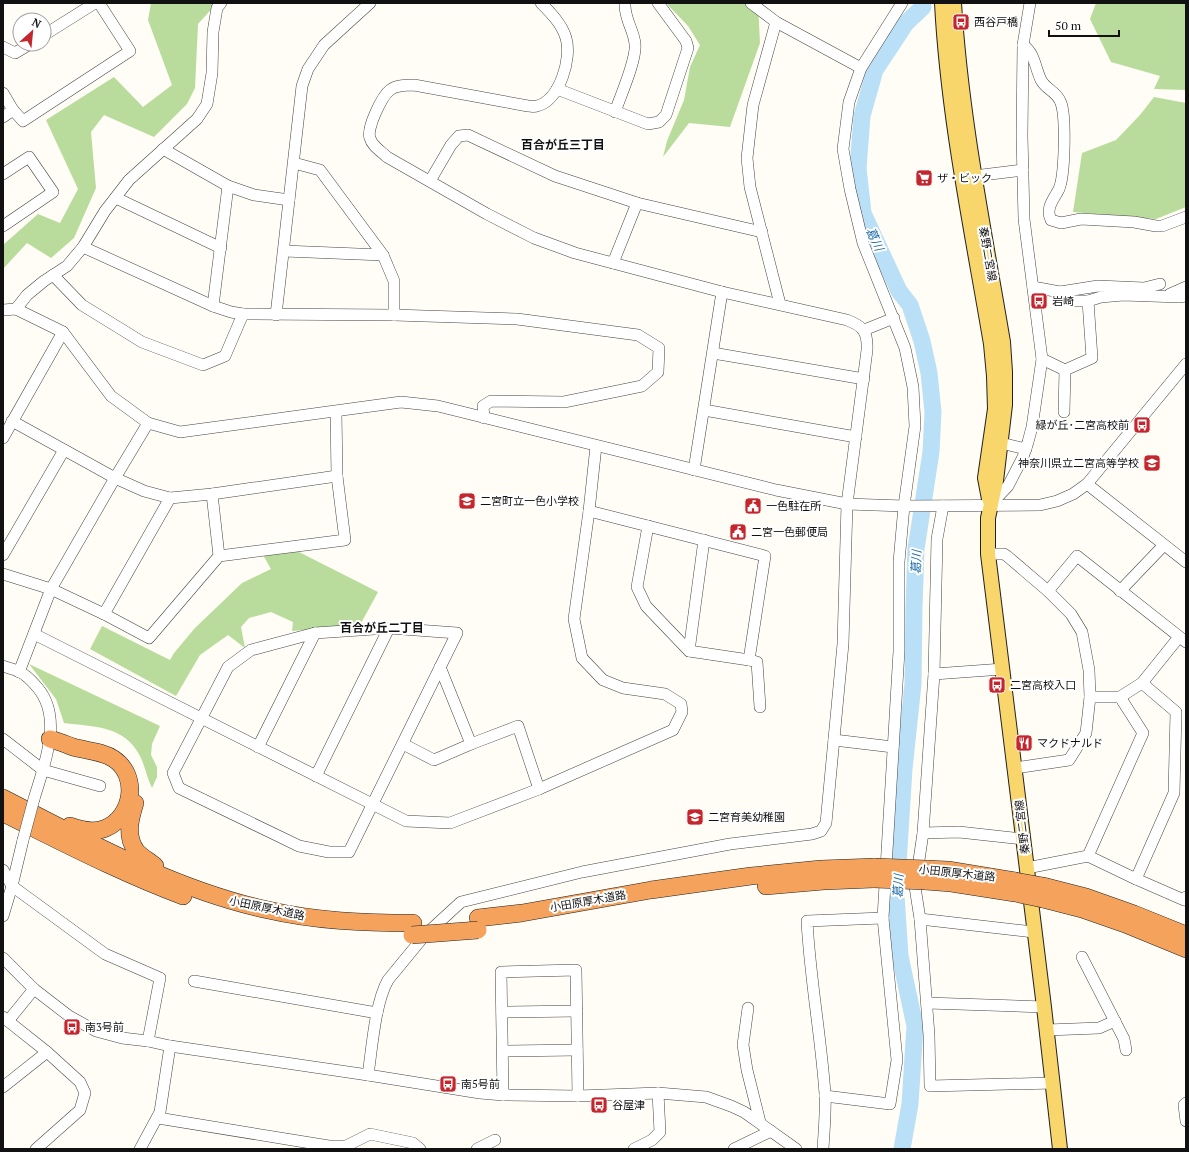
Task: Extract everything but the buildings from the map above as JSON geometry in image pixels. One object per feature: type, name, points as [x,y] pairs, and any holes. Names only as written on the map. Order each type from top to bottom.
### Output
[{"type":"highway","points":[[41,818],[80,829],[93,830],[105,828],[116,822],[124,813],[130,790],[129,780],[124,769],[115,760],[104,754],[73,747],[50,739]]},
{"type":"highway","points":[[50,739],[82,742],[101,746],[113,751],[123,758],[131,768],[136,779],[137,792],[130,818],[129,829],[131,840],[137,851],[167,878]]},
{"type":"highway","name":"小田原厚木道路","points":[[3,798],[41,818],[167,878],[222,898],[268,910],[317,918],[412,929]]},
{"type":"highway","name":"小田原厚木道路","points":[[3,813],[157,886],[220,909],[265,921],[315,930],[366,935],[412,929],[478,924],[754,887],[824,881],[874,873],[926,875],[951,883],[1015,887],[1086,897],[1186,935]]},
{"type":"highway","name":"小田原厚木道路","points":[[1043,892],[1082,909],[1126,924],[1186,949]]},
{"type":"main road","name":"秦野二宮線","points":[[942,3],[954,123],[969,176],[1003,342],[1005,405],[996,481],[990,506],[988,524],[988,554],[1047,1030],[1060,1149]]},
{"type":"main road","name":"秦野二宮線","points":[[954,3],[966,121],[969,176],[994,376],[995,409],[985,478],[990,506]]},
{"type":"street","points":[[52,30],[95,3]]},
{"type":"street","points":[[3,93],[13,110],[23,120],[130,51],[99,3]]},
{"type":"street","points":[[16,309],[27,295],[67,266],[82,247],[105,211],[129,180],[197,119],[207,104],[212,73],[214,32],[218,8],[221,3]]},
{"type":"street","points":[[276,315],[302,86],[308,69],[324,45],[370,3]]},
{"type":"street","points":[[615,112],[635,56],[635,44],[624,12],[625,3]]},
{"type":"street","points":[[557,89],[648,124],[659,122],[666,115],[688,48],[686,41],[658,3]]},
{"type":"street","points":[[751,3],[776,22],[861,68]]},
{"type":"street","points":[[825,1096],[890,1104],[897,1060],[883,918],[899,651],[899,562],[908,506],[915,426],[913,387],[907,355],[894,318],[863,244],[850,189],[843,149],[849,102],[861,68],[902,3]]},
{"type":"street","points":[[990,506],[1008,486],[1026,449],[1032,427],[1042,359],[1024,219],[1023,45],[1030,3]]},
{"type":"street","points":[[368,1074],[381,994],[388,980],[425,935],[460,902],[582,872],[730,844],[812,834],[821,831],[826,823],[843,644],[847,504],[868,340],[864,330],[847,320],[722,292],[575,253],[534,238],[487,214],[386,157],[372,144],[369,137],[369,130],[374,116],[384,96],[390,89],[400,86],[414,85],[520,105],[536,106],[551,97],[557,89],[566,67],[568,48],[563,30],[545,5]]},
{"type":"street","points":[[776,22],[753,105],[747,158],[750,188],[780,304]]},
{"type":"street","points":[[1023,45],[1028,49],[1033,58],[1041,82],[1058,95],[1062,107],[1062,174],[1059,189],[1049,207],[1051,220],[1061,223],[1082,219],[1134,222],[1162,226],[1186,217]]},
{"type":"street","points":[[3,117],[13,110]]},
{"type":"street","points":[[430,181],[451,145],[459,136],[468,135],[556,176],[637,203],[762,232]]},
{"type":"street","points":[[163,149],[228,186],[254,195],[289,200]]},
{"type":"street","points":[[3,174],[29,157],[53,192],[3,226]]},
{"type":"street","points":[[294,163],[320,170],[383,255],[394,280],[394,315]]},
{"type":"street","points":[[969,176],[1023,170]]},
{"type":"street","points":[[213,306],[228,186]]},
{"type":"street","points":[[116,198],[221,248]]},
{"type":"street","points":[[613,263],[637,203]]},
{"type":"street","points":[[82,247],[213,306],[231,312],[276,315],[394,315],[517,319],[638,335],[659,348],[658,372],[642,386],[564,402],[491,401],[483,406],[484,418]]},
{"type":"street","points":[[284,251],[383,255]]},
{"type":"street","points":[[53,275],[82,305],[142,342],[203,365],[225,356],[244,314]]},
{"type":"street","points":[[1033,287],[1060,292],[1098,286],[1144,288],[1160,284]]},
{"type":"street","points":[[1161,297],[1186,287]]},
{"type":"street","points":[[694,470],[722,292]]},
{"type":"street","points":[[1060,292],[1072,301],[1088,301],[1101,297],[1123,295],[1161,297],[1186,296]]},
{"type":"street","points":[[1042,359],[1065,370],[1092,358],[1088,301]]},
{"type":"street","points":[[3,310],[16,309],[63,332],[111,396],[148,423],[180,432],[401,402],[438,406],[776,490],[847,504],[990,506],[1040,505],[1057,501],[1073,494],[1087,484],[1186,364]]},
{"type":"street","points":[[864,330],[894,318]]},
{"type":"street","points":[[3,438],[63,332]]},
{"type":"street","points":[[713,353],[864,379]]},
{"type":"street","points":[[1064,412],[1065,370]]},
{"type":"street","points":[[704,410],[856,437]]},
{"type":"street","points":[[3,574],[51,588],[149,638],[219,556],[345,540],[337,476],[336,412]]},
{"type":"street","points":[[12,421],[115,478],[144,491],[170,498],[212,494],[337,476]]},
{"type":"street","points":[[19,672],[51,588],[148,423]]},
{"type":"street","points":[[1001,442],[1026,449]]},
{"type":"street","points":[[34,634],[406,821],[450,823],[539,789],[673,730],[682,712],[681,704],[665,694],[623,688],[603,680],[582,658],[574,619],[596,446]]},
{"type":"street","points":[[3,555],[64,450]]},
{"type":"street","points":[[1087,484],[1186,562]]},
{"type":"street","points":[[212,494],[219,556]]},
{"type":"street","points":[[104,614],[170,498]]},
{"type":"street","points":[[938,506],[934,674],[923,833],[915,887],[920,919],[930,1035],[930,1086],[1053,1083]]},
{"type":"street","points":[[589,510],[765,556],[749,660]]},
{"type":"street","points":[[648,526],[637,586],[646,606],[689,651],[757,662],[760,707]]},
{"type":"street","points":[[689,651],[704,540]]},
{"type":"street","points":[[1120,591],[1164,545]]},
{"type":"street","points":[[988,554],[1004,554],[1048,591],[1071,614],[1082,632],[1089,670],[1090,697],[1086,733],[1069,760],[1015,768]]},
{"type":"street","points":[[1048,591],[1077,556],[1182,639],[1142,684],[1120,697],[1090,697]]},
{"type":"street","points":[[316,776],[390,628]]},
{"type":"street","points":[[390,628],[457,633],[349,852],[328,852],[299,846],[179,788],[173,773],[228,667],[250,650],[315,633],[390,628]]},
{"type":"street","points":[[258,747],[315,633]]},
{"type":"street","points":[[3,666],[19,672],[33,682],[42,693],[51,718],[50,739],[43,770],[3,916]]},
{"type":"street","points":[[440,667],[471,744]]},
{"type":"street","points":[[934,674],[1003,669]]},
{"type":"street","points":[[1136,879],[1174,793],[1176,712],[1142,684]]},
{"type":"street","points":[[1088,856],[1143,733],[1120,697]]},
{"type":"street","points":[[402,744],[434,760],[518,726],[539,789]]},
{"type":"street","points":[[3,739],[43,770],[100,786]]},
{"type":"street","points":[[834,740],[893,747]]},
{"type":"street","points":[[923,833],[959,832],[1023,839]]},
{"type":"street","points":[[1027,868],[1088,856],[1184,900],[1186,897]]},
{"type":"street","points":[[3,870],[12,886],[105,954],[160,978],[148,1040]]},
{"type":"street","points":[[823,1149],[825,1096],[807,922],[883,918]]},
{"type":"street","points":[[920,919],[1034,932]]},
{"type":"street","points":[[1082,957],[1124,1039],[1126,1050]]},
{"type":"street","points":[[3,958],[34,989],[69,1016],[96,1031],[122,1038],[148,1040],[170,1046],[368,1074],[480,1093],[503,1095],[578,1096],[658,1093],[706,1097],[731,1106],[760,1122],[784,1144],[796,1149]]},
{"type":"street","points":[[503,1095],[501,972],[576,970],[578,1096]]},
{"type":"street","points":[[194,981],[377,1013]]},
{"type":"street","points":[[34,989],[6,1019],[47,1052],[80,1082],[85,1093],[80,1110],[36,1149]]},
{"type":"street","points":[[927,1003],[1044,1008]]},
{"type":"street","points":[[748,1008],[743,1045],[747,1070],[760,1122]]},
{"type":"street","points":[[502,1012],[576,1011]]},
{"type":"street","points":[[1047,1030],[1099,1028],[1115,1021]]},
{"type":"street","points":[[140,1149],[158,1118],[170,1046]]},
{"type":"street","points":[[503,1050],[577,1050]]},
{"type":"street","points":[[3,1087],[47,1052]]},
{"type":"street","points":[[634,1149],[652,1140],[660,1132],[658,1093]]},
{"type":"street","points":[[1186,1102],[1184,1105],[1186,1121]]},
{"type":"street","points":[[158,1118],[329,1146],[346,1146],[370,1134],[412,1143],[420,1149]]},
{"type":"street","points":[[734,1149],[771,1131]]},
{"type":"street","points":[[478,1149],[495,1140]]},
{"type":"green space","points":[[151,3],[217,3],[198,24],[195,88],[187,104],[154,137],[104,115],[91,132],[96,188],[74,238],[51,258],[27,243],[3,269],[3,245],[38,214],[60,223],[78,189],[46,120],[114,77],[143,107],[172,85],[148,20]]},
{"type":"green space","points":[[666,3],[758,3],[760,43],[730,127],[689,123],[663,157],[667,141],[684,100],[690,67],[700,45],[688,26]]},
{"type":"green space","points":[[1096,3],[1186,3],[1186,90],[1154,89],[1160,76],[1111,62],[1090,19]]},
{"type":"green space","points":[[1154,97],[1186,103],[1186,207],[1156,219],[1073,212],[1082,153],[1116,140],[1140,115]]},
{"type":"green space","points":[[297,551],[378,592],[360,625],[292,631],[293,622],[271,612],[249,618],[241,627],[245,648],[228,635],[200,655],[176,696],[90,649],[102,626],[170,660],[195,628],[242,583],[271,569],[263,555]]},
{"type":"green space","points":[[29,664],[160,726],[152,744],[151,755],[157,767],[157,777],[152,788],[140,756],[126,738],[107,729],[64,723],[56,699]]},
{"type":"waterway","name":"葛川","points":[[902,1149],[910,1104],[915,1026],[900,956],[896,895],[904,769],[913,684],[916,549],[931,452],[933,412],[929,373],[922,341],[910,305],[899,291],[863,213],[858,168],[862,116],[875,70],[906,23],[923,7]]},
{"type":"place","name":"西谷戸橋","points":[[961,22]]},
{"type":"place","name":"ザ・ビック","points":[[924,178]]},
{"type":"place","name":"岩崎","points":[[1039,301]]},
{"type":"place","name":"緑が丘･二宮高校前","points":[[1142,425]]},
{"type":"place","name":"神奈川県立二宮高等学校","points":[[1152,463]]},
{"type":"place","name":"二宮町立一色小学校","points":[[467,501]]},
{"type":"place","name":"一色駐在所","points":[[753,506]]},
{"type":"place","name":"二宮一色郵便局","points":[[738,532]]},
{"type":"place","name":"二宮高校入口","points":[[997,685]]},
{"type":"place","name":"マクドナルド","points":[[1024,743]]},
{"type":"place","name":"二宮育美幼稚園","points":[[695,817]]},
{"type":"place","name":"南3号前","points":[[72,1027]]},
{"type":"place","name":"南5号前","points":[[448,1084]]},
{"type":"place","name":"谷屋津","points":[[599,1105]]},
{"type":"district","name":"百合が丘三丁目","points":[[563,144]]},
{"type":"district","name":"百合が丘二丁目","points":[[382,627]]}]
